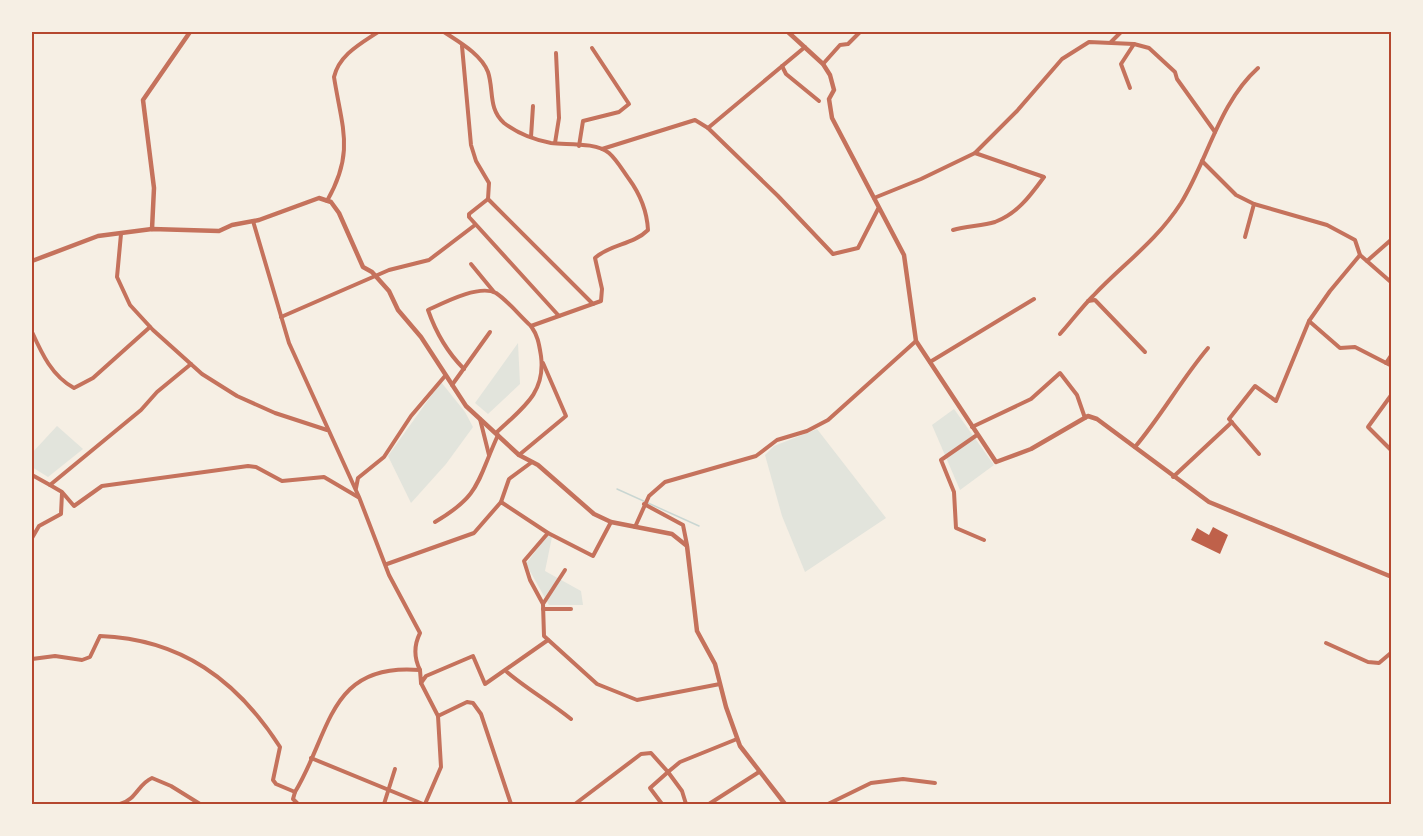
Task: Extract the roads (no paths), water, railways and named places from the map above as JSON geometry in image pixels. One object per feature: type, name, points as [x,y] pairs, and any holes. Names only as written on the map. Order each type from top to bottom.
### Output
[{"type":"street","points":[[152,230],[154,188],[142,100],[190,32]]},
{"type":"street","points":[[327,201],[345,158],[346,145],[334,77],[336,68],[351,50],[378,32]]},
{"type":"street","points":[[444,32],[482,61],[488,73],[493,109],[503,122],[531,137],[609,152],[633,185],[642,202],[648,230],[639,239],[601,252],[595,258],[603,289],[601,301],[531,326]]},
{"type":"street","points":[[788,32],[823,64],[830,75],[834,90],[829,99],[832,118],[904,255],[916,341],[996,462],[1003,462],[1031,450],[1085,417],[1097,419],[1209,502],[1392,578]]},
{"type":"street","points":[[823,64],[840,45],[848,44],[860,32]]},
{"type":"street","points":[[1111,42],[1121,32]]},
{"type":"street","points":[[874,198],[975,153],[1017,111],[1062,59],[1089,42],[1134,44],[1149,48],[1175,72],[1177,79],[1215,132]]},
{"type":"street","points":[[1130,88],[1121,64],[1134,44]]},
{"type":"street","points":[[462,45],[471,145],[476,161],[489,183],[488,199],[468,215],[559,316]]},
{"type":"street","points":[[708,128],[805,47]]},
{"type":"street","points":[[579,146],[583,121],[619,112],[628,104],[592,48]]},
{"type":"street","points":[[555,143],[559,118],[556,53]]},
{"type":"street","points":[[782,66],[786,74],[819,101]]},
{"type":"street","points":[[1060,334],[1088,301],[1139,255],[1161,231],[1181,201],[1215,132],[1245,80],[1258,68]]},
{"type":"street","points":[[531,137],[533,106]]},
{"type":"street","points":[[601,150],[695,120],[708,128],[778,196],[833,254],[858,248],[879,209]]},
{"type":"street","points":[[953,230],[993,222],[1010,214],[1023,205],[1044,177],[975,153]]},
{"type":"street","points":[[1202,161],[1236,195],[1254,204],[1327,225],[1355,240],[1360,255],[1392,283]]},
{"type":"street","points":[[32,261],[98,236],[152,230],[219,231],[319,198],[327,201],[339,213],[363,267],[389,291],[398,310],[421,337],[451,386],[480,419],[519,455],[532,462],[594,514],[611,522],[672,534],[687,546]]},
{"type":"street","points":[[488,199],[593,304]]},
{"type":"street","points":[[1245,237],[1254,204]]},
{"type":"street","points":[[253,221],[289,343],[359,498],[387,564],[389,574],[420,633],[416,641],[415,661],[420,670],[421,683],[438,716],[441,767],[424,804],[311,758]]},
{"type":"street","points":[[281,317],[353,287],[374,275],[429,260],[475,225]]},
{"type":"street","points":[[121,234],[117,277],[130,305],[150,327],[214,382],[257,406],[327,430]]},
{"type":"street","points":[[1367,261],[1392,239]]},
{"type":"street","points":[[1259,454],[1229,419],[1255,386],[1276,401],[1309,321],[1360,255]]},
{"type":"street","points":[[435,522],[461,507],[470,497],[497,434],[535,396],[543,374],[538,337],[531,326],[494,292],[471,264]]},
{"type":"street","points":[[464,369],[434,328],[428,310],[453,298],[483,291],[494,292]]},
{"type":"street","points":[[929,362],[1034,298]]},
{"type":"street","points":[[1088,301],[1095,300],[1145,352]]},
{"type":"street","points":[[1309,321],[1340,348],[1355,347],[1392,366]]},
{"type":"street","points":[[32,332],[49,366],[64,382],[74,388],[93,378],[150,327]]},
{"type":"street","points":[[451,386],[490,332]]},
{"type":"street","points":[[635,528],[647,498],[665,482],[756,456],[777,441],[807,431],[828,420],[916,341]]},
{"type":"street","points":[[1134,448],[1166,407],[1182,380],[1208,348]]},
{"type":"street","points":[[1386,363],[1392,354]]},
{"type":"street","points":[[519,455],[566,416],[541,357]]},
{"type":"street","points":[[50,485],[141,410],[157,392],[191,364]]},
{"type":"street","points":[[972,427],[1031,399],[1060,373],[1077,395],[1085,417]]},
{"type":"street","points":[[359,498],[355,485],[358,478],[384,457],[411,416],[445,376]]},
{"type":"street","points":[[1392,394],[1368,427],[1392,452]]},
{"type":"street","points":[[480,419],[489,456]]},
{"type":"street","points":[[1173,477],[1232,422]]},
{"type":"street","points":[[977,435],[941,460],[954,492],[956,528],[984,540]]},
{"type":"street","points":[[387,564],[474,533],[501,502],[509,479],[532,462]]},
{"type":"street","points":[[32,475],[62,492],[74,506],[102,486],[248,466],[256,467],[282,481],[324,477],[352,484]]},
{"type":"street","points":[[335,481],[359,498]]},
{"type":"street","points":[[32,538],[39,526],[61,514],[62,492]]},
{"type":"street","points":[[501,502],[548,532],[593,556],[611,522]]},
{"type":"street","points":[[644,504],[683,525],[697,631],[715,664],[737,738],[759,772],[785,804]]},
{"type":"street","points":[[548,532],[524,561],[530,580],[543,606],[544,636],[597,684],[637,700],[720,684]]},
{"type":"street","points":[[543,606],[565,570]]},
{"type":"street","points":[[543,606],[572,609]]},
{"type":"street","points":[[32,659],[55,656],[82,660],[90,657],[100,636],[123,637],[144,640],[210,669],[240,693],[267,726],[280,747],[273,780],[276,784],[295,792]]},
{"type":"street","points":[[421,683],[426,676],[473,656],[485,684],[507,672],[548,640]]},
{"type":"street","points":[[1326,643],[1368,662],[1379,663],[1392,652]]},
{"type":"street","points":[[295,804],[295,792],[337,704],[347,689],[373,675],[407,669],[420,670]]},
{"type":"street","points":[[507,672],[532,693],[545,699],[571,719]]},
{"type":"street","points":[[438,716],[467,702],[473,703],[481,714],[511,804]]},
{"type":"street","points":[[662,804],[650,788],[668,772],[680,762],[737,738]]},
{"type":"street","points":[[575,804],[641,754],[651,753],[682,791],[686,804]]},
{"type":"street","points":[[384,804],[395,769]]},
{"type":"street","points":[[709,804],[759,772]]},
{"type":"street","points":[[120,804],[133,799],[146,781],[152,778],[171,786],[200,804]]},
{"type":"street","points":[[828,804],[870,783],[903,779],[935,783]]},
{"type":"waterway","points":[[617,489],[699,526]]}]
